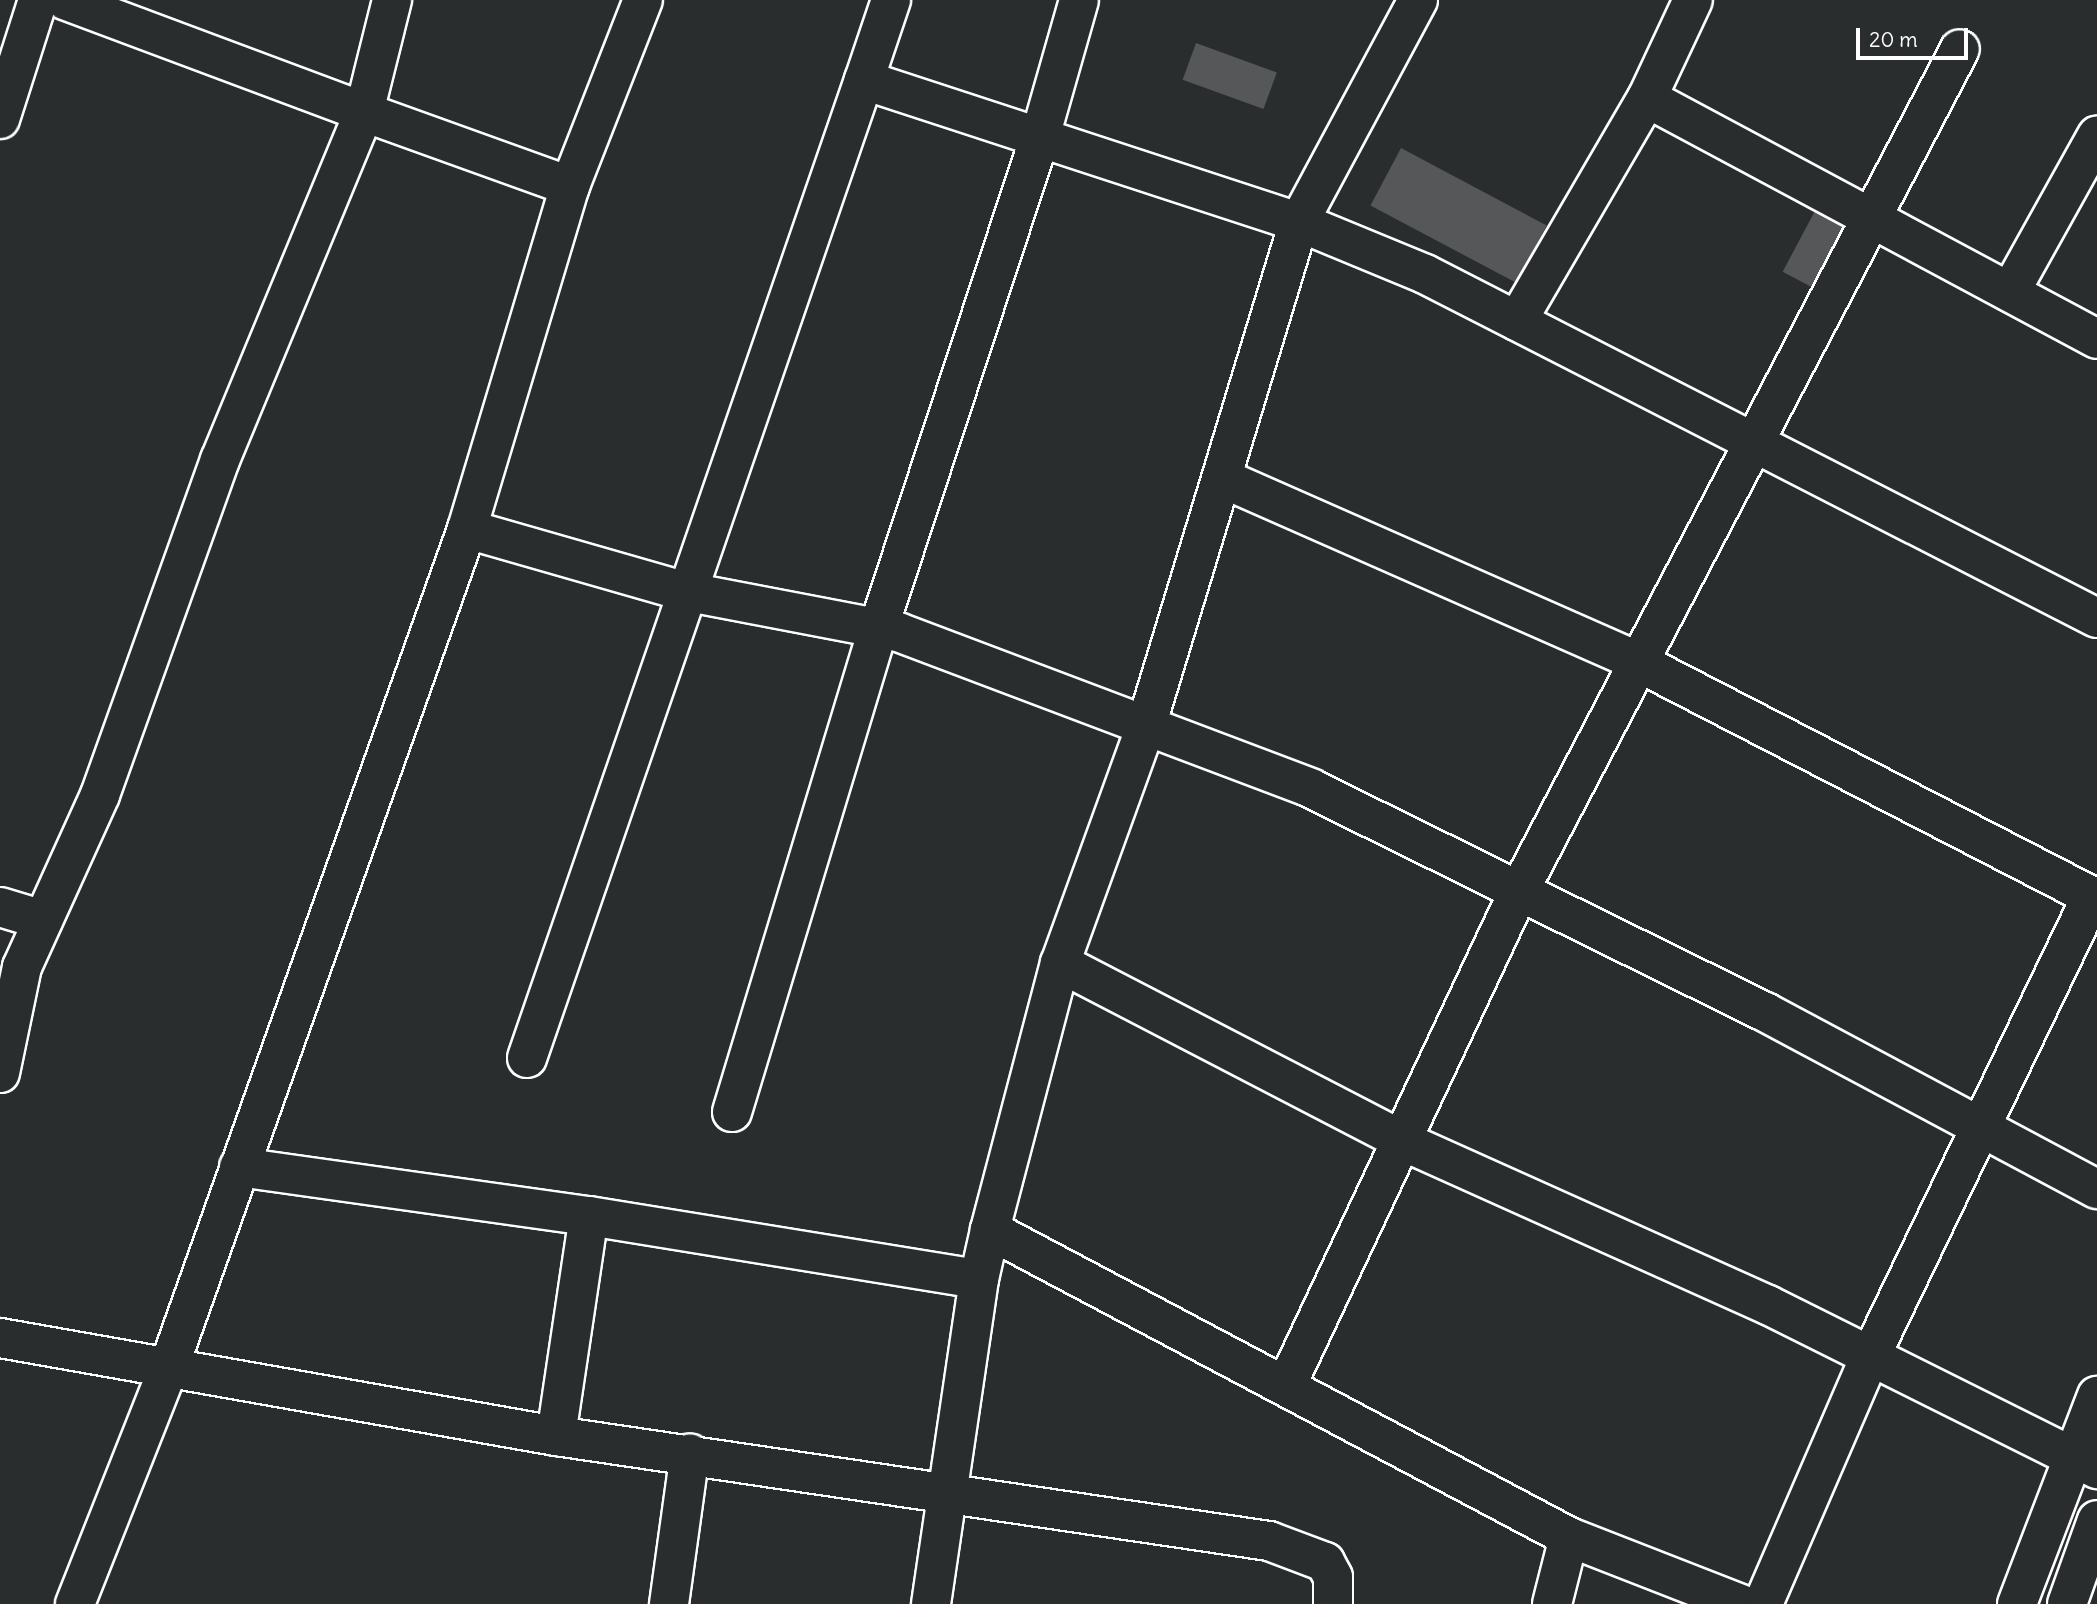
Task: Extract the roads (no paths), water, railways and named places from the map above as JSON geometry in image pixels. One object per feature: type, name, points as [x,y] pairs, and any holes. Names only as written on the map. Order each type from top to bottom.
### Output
[{"type":"street","points":[[0,40],[35,0]]},
{"type":"street","points":[[0,119],[35,0]]},
{"type":"street","points":[[65,0],[570,186]]},
{"type":"street","points":[[0,1073],[22,967],[100,795],[220,460],[364,112],[392,0]]},
{"type":"street","points":[[75,1604],[167,1372],[467,529],[570,186],[643,0]]},
{"type":"street","points":[[527,1058],[683,591],[891,0]]},
{"type":"street","points":[[732,1112],[879,626],[1040,137],[1079,0]]},
{"type":"street","points":[[931,1604],[979,1279],[1060,963],[1146,726],[1299,222],[1418,0]]},
{"type":"street","points":[[1517,321],[1647,98],[1693,0]]},
{"type":"street","points":[[1287,1384],[1405,1142],[1519,891],[1636,661],[1758,442],[1875,219],[1960,49]]},
{"type":"street","points":[[864,80],[1299,222],[1425,274],[1758,442],[2097,618]]},
{"type":"street","points":[[1647,98],[2097,339]]},
{"type":"street","points":[[2010,292],[2097,136]]},
{"type":"street","points":[[1222,478],[1636,661],[2095,897],[1980,1124],[1871,1355],[1763,1604]]},
{"type":"street","points":[[467,529],[683,591],[879,626],[1310,788],[1980,1124],[2097,1189]]},
{"type":"street","points":[[0,907],[43,920]]},
{"type":"street","points":[[1060,963],[1405,1142],[1871,1355],[2086,1462]]},
{"type":"street","points":[[239,1167],[589,1216],[979,1279]]},
{"type":"street","points":[[555,1436],[589,1216]]},
{"type":"street","points":[[990,1230],[1287,1384],[1569,1537],[1741,1604]]},
{"type":"street","points":[[0,1338],[167,1372],[555,1436],[947,1490],[1269,1541],[1325,1562],[1333,1577],[1333,1604]]},
{"type":"street","points":[[2017,1604],[2086,1462],[2097,1396]]},
{"type":"street","points":[[669,1604],[690,1453]]},
{"type":"street","points":[[2067,1604],[2097,1520]]},
{"type":"street","points":[[1552,1604],[1569,1537]]}]
